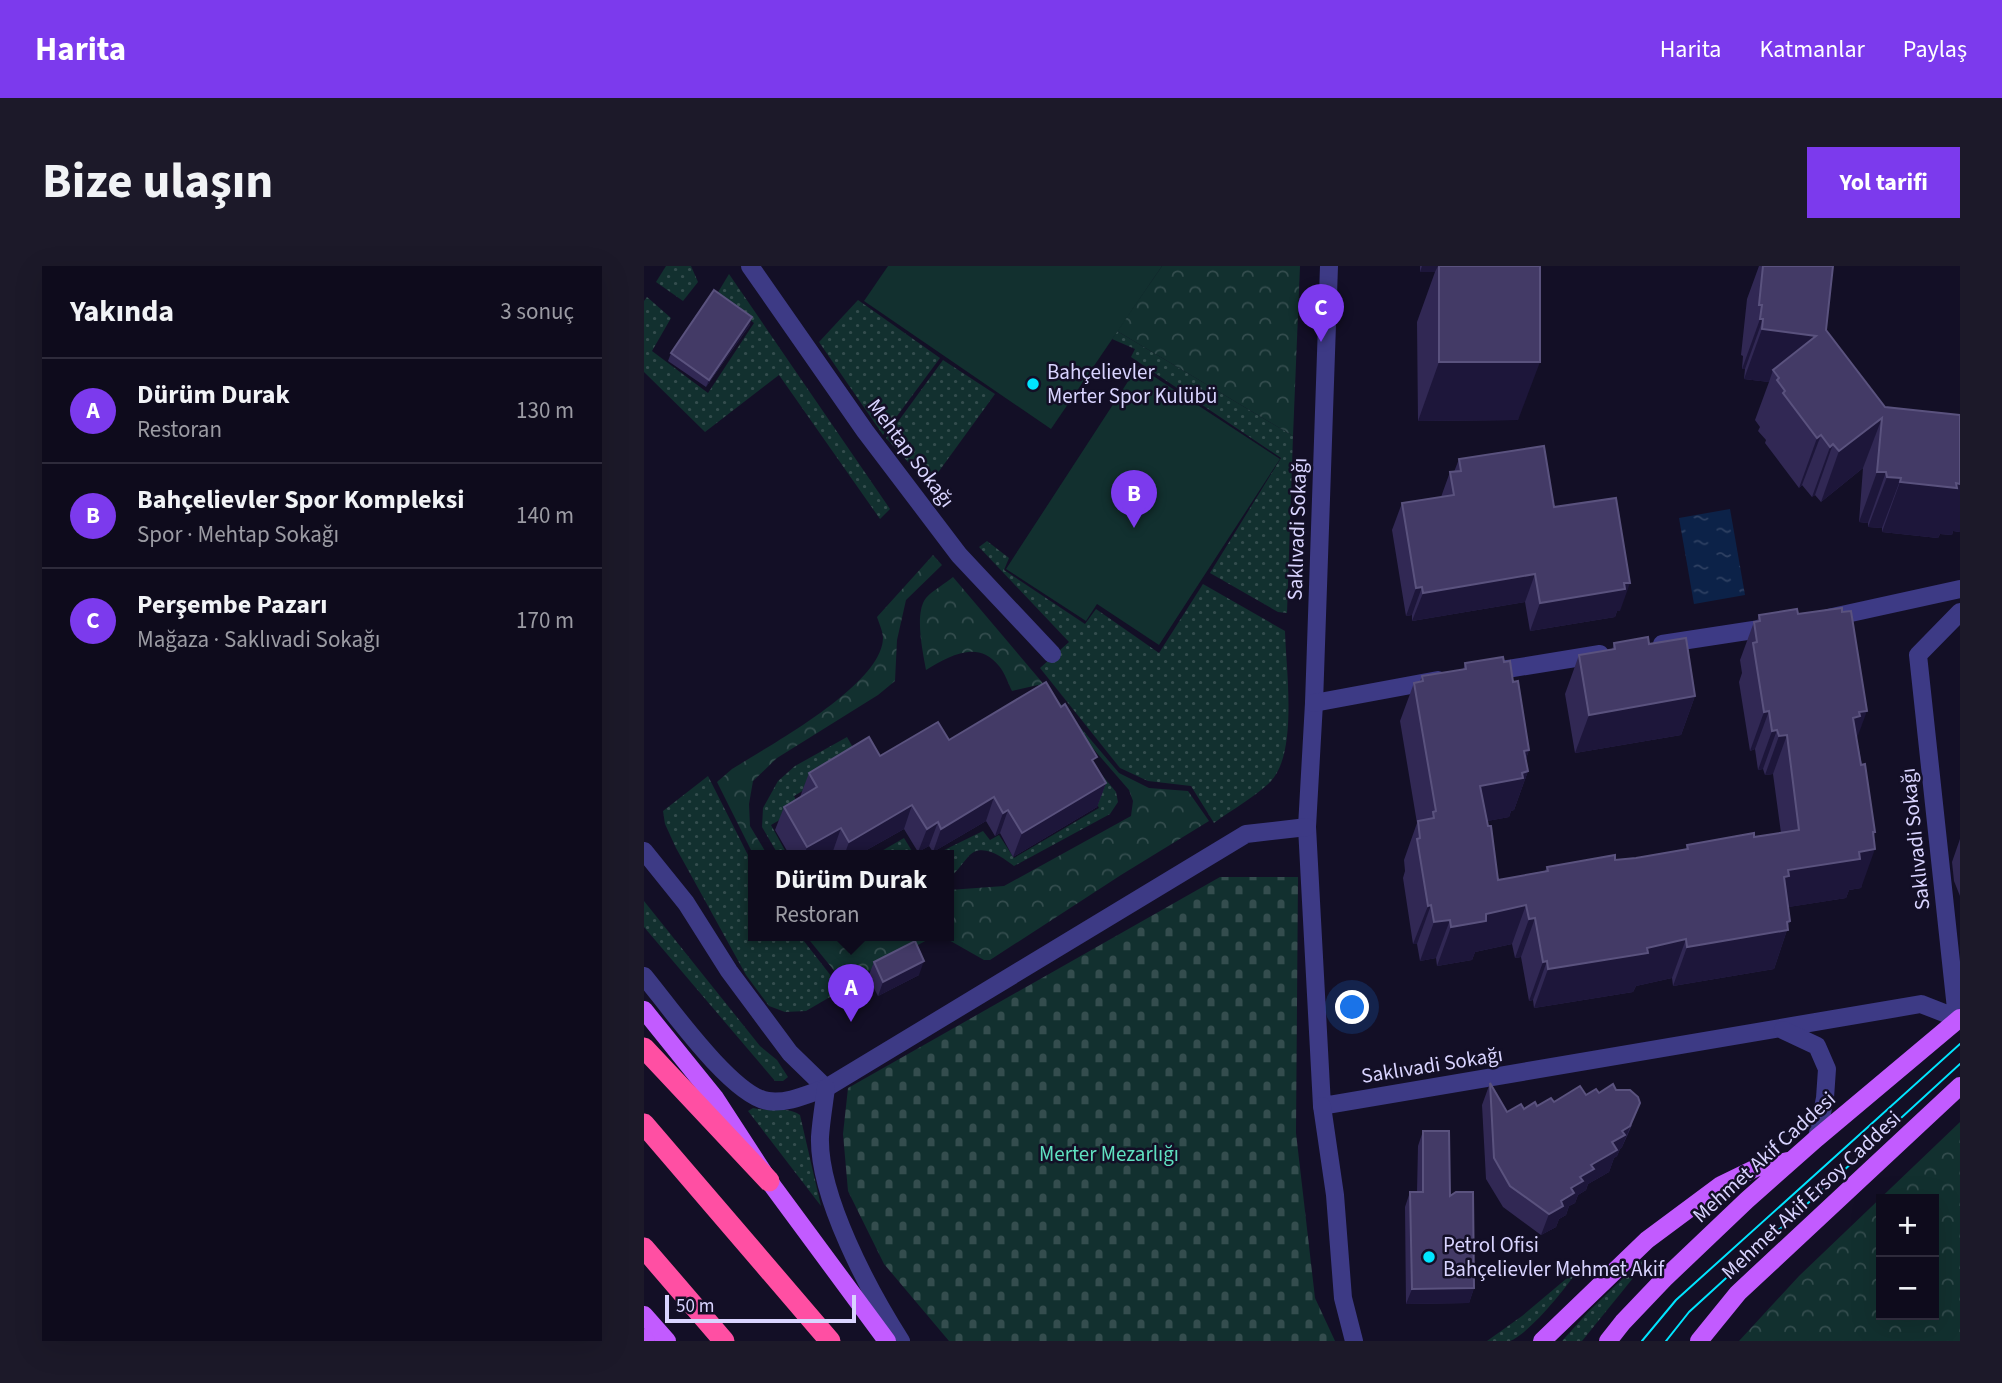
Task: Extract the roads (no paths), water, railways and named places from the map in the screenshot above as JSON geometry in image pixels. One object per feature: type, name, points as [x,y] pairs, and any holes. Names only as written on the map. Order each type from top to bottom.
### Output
[{"type":"highway","points":[[644,1048],[769,1181]]},
{"type":"highway","points":[[644,1124],[830,1341]]},
{"type":"highway","points":[[644,1248],[724,1341]]},
{"type":"main road","points":[[644,1010],[715,1097],[769,1181],[887,1341]]},
{"type":"main road","name":"Mehmet Akif Caddesi","points":[[1608,1341],[1664,1279],[1792,1160],[1960,1018]]},
{"type":"main road","name":"Mehmet Akif Ersoy Caddesi","points":[[1699,1341],[1738,1293],[1960,1086]]},
{"type":"main road","points":[[1542,1341],[1647,1240],[1721,1185],[1756,1168],[1792,1160]]},
{"type":"main road","points":[[644,1315],[667,1341]]},
{"type":"street","name":"Mehtap Sokağı","points":[[750,266],[865,431],[959,555],[1052,654]]},
{"type":"street","name":"Saklıvadi Sokağı","points":[[1329,266],[1314,703],[1307,827],[1322,1106],[1783,1030],[1921,1004],[1957,1018],[1918,655],[1960,612]]},
{"type":"street","points":[[1646,647],[1804,622],[1960,589]]},
{"type":"street","points":[[1314,703],[1618,651]]},
{"type":"street","points":[[644,976],[718,1066],[750,1094],[762,1100],[782,1101],[826,1088],[1246,834],[1307,827]]},
{"type":"street","points":[[644,851],[686,903],[729,971],[790,1053],[826,1088]]},
{"type":"street","points":[[644,976],[675,1048]]},
{"type":"street","points":[[1783,1030],[1817,1046],[1827,1069],[1825,1098],[1817,1138]]},
{"type":"street","points":[[826,1088],[820,1139],[827,1192],[883,1312],[901,1341]]},
{"type":"street","points":[[1322,1106],[1335,1195],[1343,1298],[1354,1341]]},
{"type":"water","points":[[1730,509],[1745,595],[1694,604],[1679,518]]},
{"type":"tram line","points":[[1642,1341],[1676,1300],[1960,1044]]},
{"type":"tram line","points":[[1666,1341],[1689,1312],[1960,1064]]},
{"type":"place","name":"Perşembe Pazarı","points":[[1321,342]]},
{"type":"place","name":"Bahçelievler Merter Spor Kulübü","points":[[1033,384]]},
{"type":"place","name":"Bahçelievler Spor Kompleksi","points":[[1134,528]]},
{"type":"place","name":"Dürüm Durak","points":[[851,1022]]},
{"type":"place","name":"Petrol Ofisi Bahçelievler Mehmet Akif","points":[[1429,1257]]},
{"type":"park label","name":"Merter Mezarlığı","points":[[1109,1154]]}]
